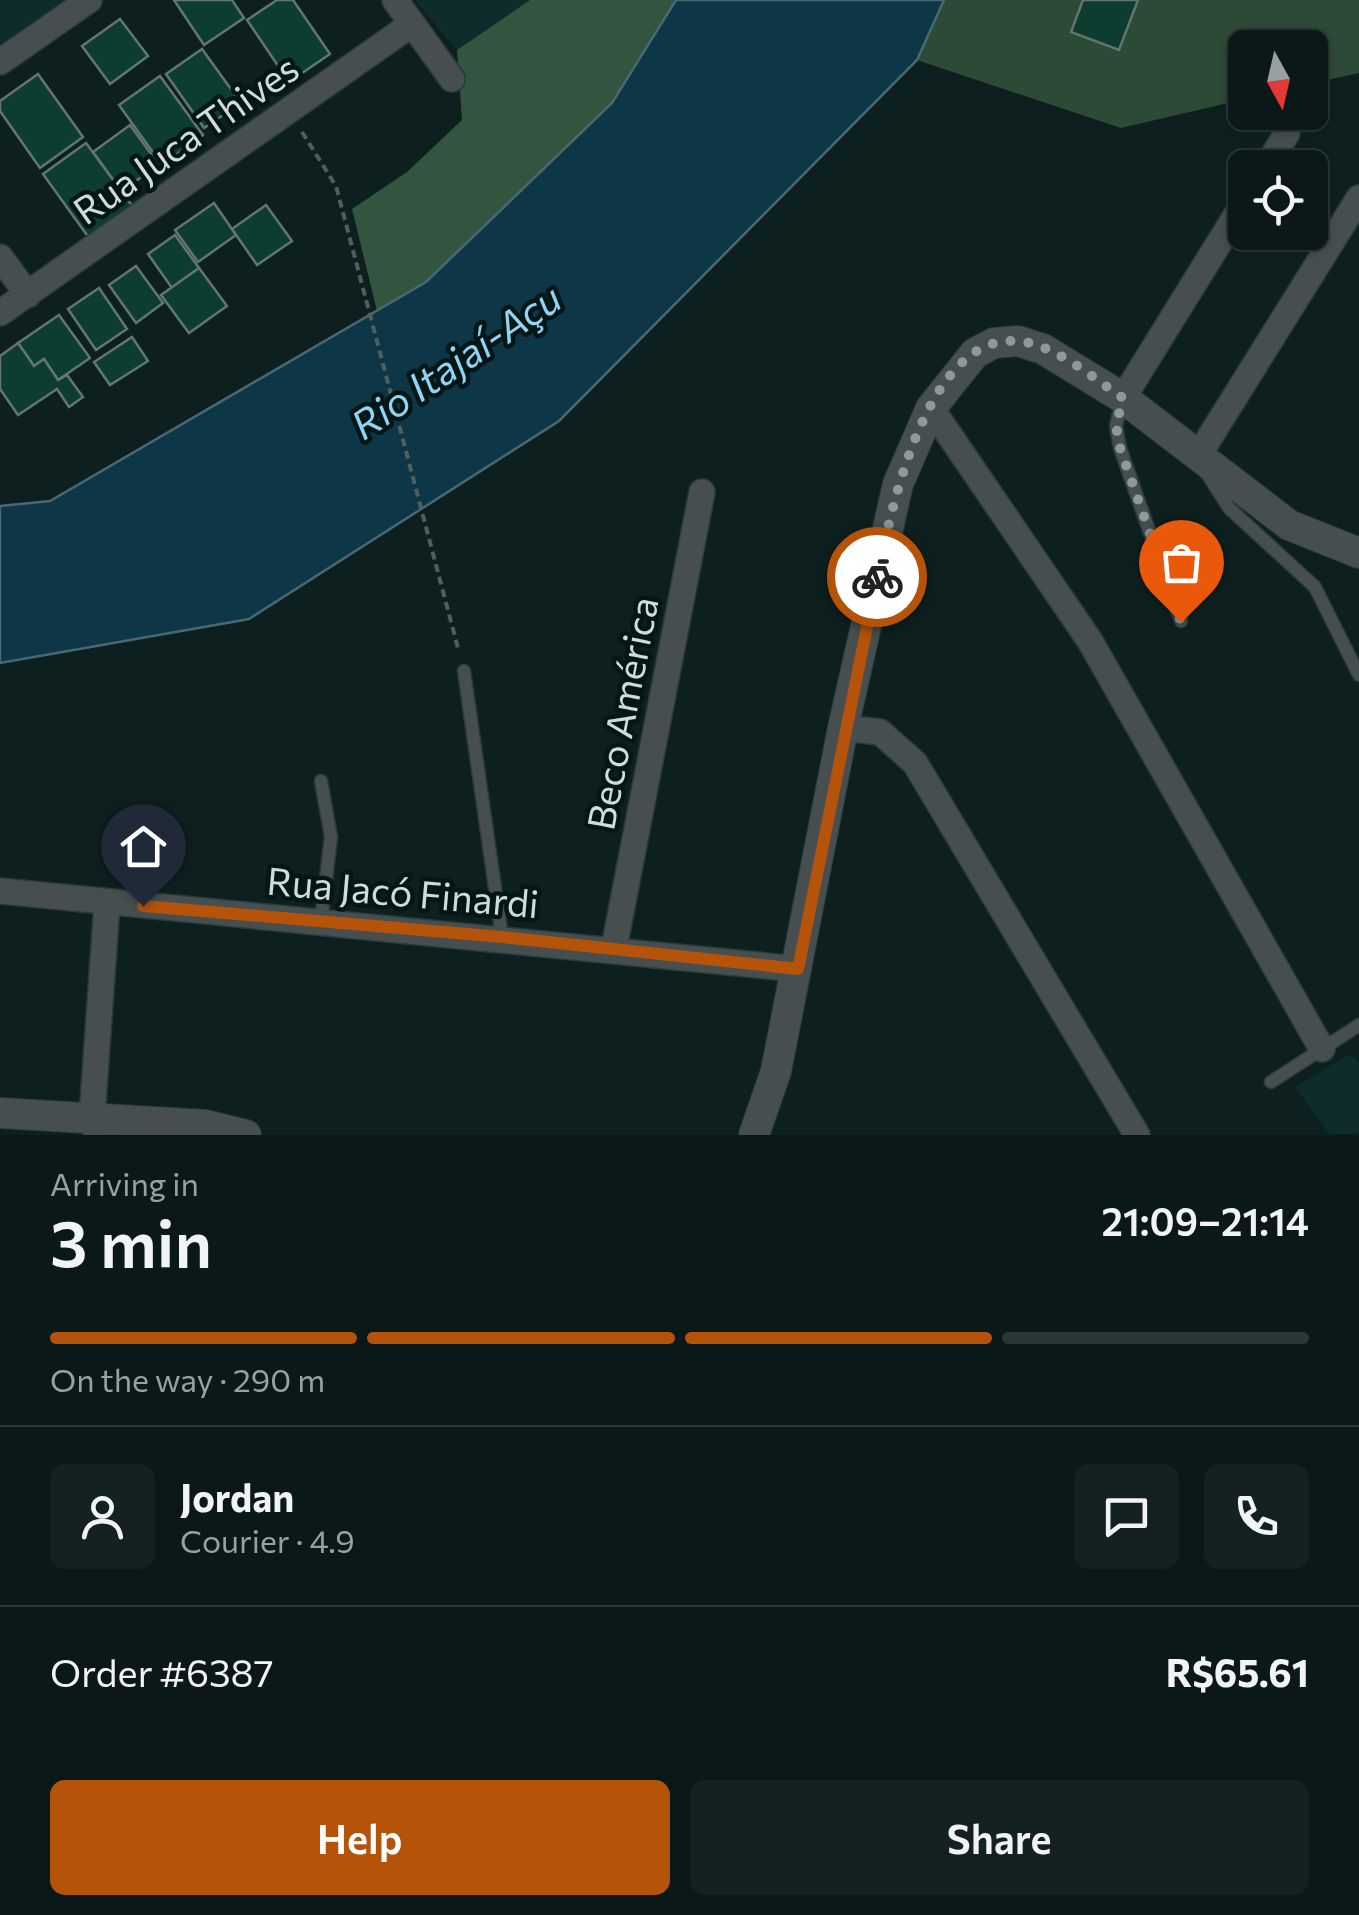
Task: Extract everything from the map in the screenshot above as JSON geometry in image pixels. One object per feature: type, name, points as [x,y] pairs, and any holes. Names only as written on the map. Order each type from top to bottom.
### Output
[{"type":"street","points":[[0,62],[89,0]]},
{"type":"street","points":[[395,0],[452,80]]},
{"type":"street","name":"Rua Juca Thives","points":[[0,313],[412,24]]},
{"type":"street","points":[[1277,150],[1287,134]]},
{"type":"street","points":[[1198,456],[1359,198]]},
{"type":"street","points":[[1123,398],[1228,228]]},
{"type":"street","points":[[0,256],[28,295]]},
{"type":"street","points":[[754,1135],[776,1071],[843,728],[898,484],[931,408],[974,353],[994,343],[1018,341],[1044,349],[1123,398],[1289,525],[1359,553]]},
{"type":"street","points":[[931,408],[1090,641],[1322,1049]]},
{"type":"street","name":"Beco América","points":[[614,948],[702,492]]},
{"type":"street","points":[[843,728],[880,732],[916,763],[1137,1135]]},
{"type":"street","name":"Rua Jacó Finardi","points":[[0,892],[502,937],[798,969]]},
{"type":"street","points":[[94,1126],[107,904]]},
{"type":"street","points":[[0,1113],[94,1126],[206,1125],[246,1135]]},
{"type":"lane","points":[[1123,398],[1116,426],[1120,448],[1181,622]]},
{"type":"lane","points":[[1198,456],[1216,495],[1315,587],[1359,675]]},
{"type":"lane","points":[[464,671],[502,937]]},
{"type":"lane","points":[[321,781],[332,837],[322,920]]},
{"type":"lane","points":[[1271,1082],[1359,1026]]},
{"type":"path","points":[[288,110],[336,186],[464,671]]},
{"type":"shaded area","points":[[0,0],[66,0],[0,47]]},
{"type":"shaded area","points":[[415,0],[530,0],[457,50]]},
{"type":"shaded area","points":[[1351,1054],[1359,1063],[1359,1133],[1330,1135],[1295,1087]]},
{"type":"green space","points":[[530,0],[676,0],[612,103],[426,282],[377,311],[352,209],[407,172],[462,120],[457,50]]},
{"type":"green space","points":[[944,0],[1359,0],[1359,73],[1328,80],[1328,30],[1228,30],[1228,103],[1121,128],[917,60]]},
{"type":"water","name":"Rio Itajaí-Açu","points":[[676,0],[944,0],[917,60],[559,421],[249,619],[0,663],[0,506],[50,501],[426,282],[612,103]]},
{"type":"building","points":[[174,0],[232,0],[244,18],[204,45]]},
{"type":"building","points":[[277,0],[293,0],[330,54],[289,82],[247,20]]},
{"type":"building","points":[[1083,0],[1138,0],[1119,50],[1071,32]]},
{"type":"building","points":[[120,19],[148,56],[110,84],[82,46]]},
{"type":"building","points":[[202,49],[241,103],[204,128],[166,74]]},
{"type":"building","points":[[38,74],[83,137],[40,168],[0,111],[0,101]]},
{"type":"building","points":[[160,76],[203,135],[162,165],[119,105]]},
{"type":"building","points":[[130,125],[159,165],[121,191],[93,152]]},
{"type":"building","points":[[86,143],[133,207],[89,238],[43,174]]},
{"type":"building","points":[[214,203],[236,235],[198,262],[175,230]]},
{"type":"building","points":[[266,205],[292,241],[257,265],[232,229]]},
{"type":"building","points":[[175,235],[199,268],[172,288],[148,254]]},
{"type":"building","points":[[136,266],[163,303],[136,323],[109,285]]},
{"type":"building","points":[[199,268],[227,306],[189,333],[161,295]]},
{"type":"building","points":[[99,288],[127,329],[96,350],[68,309]]},
{"type":"building","points":[[59,315],[90,358],[58,380],[44,359],[34,366],[18,343]]},
{"type":"building","points":[[132,337],[148,361],[110,385],[94,362]]},
{"type":"building","points":[[18,343],[34,366],[44,359],[58,380],[67,375],[83,397],[69,407],[57,389],[18,415],[0,389],[0,356]]},
{"type":"way so far","points":[[877,577],[898,484],[931,408],[974,353],[994,343],[1018,341],[1044,349],[1123,398],[1116,426],[1120,448],[1181,622]]},
{"type":"route","points":[[143,906],[502,937],[798,969],[843,728],[877,577]]}]
